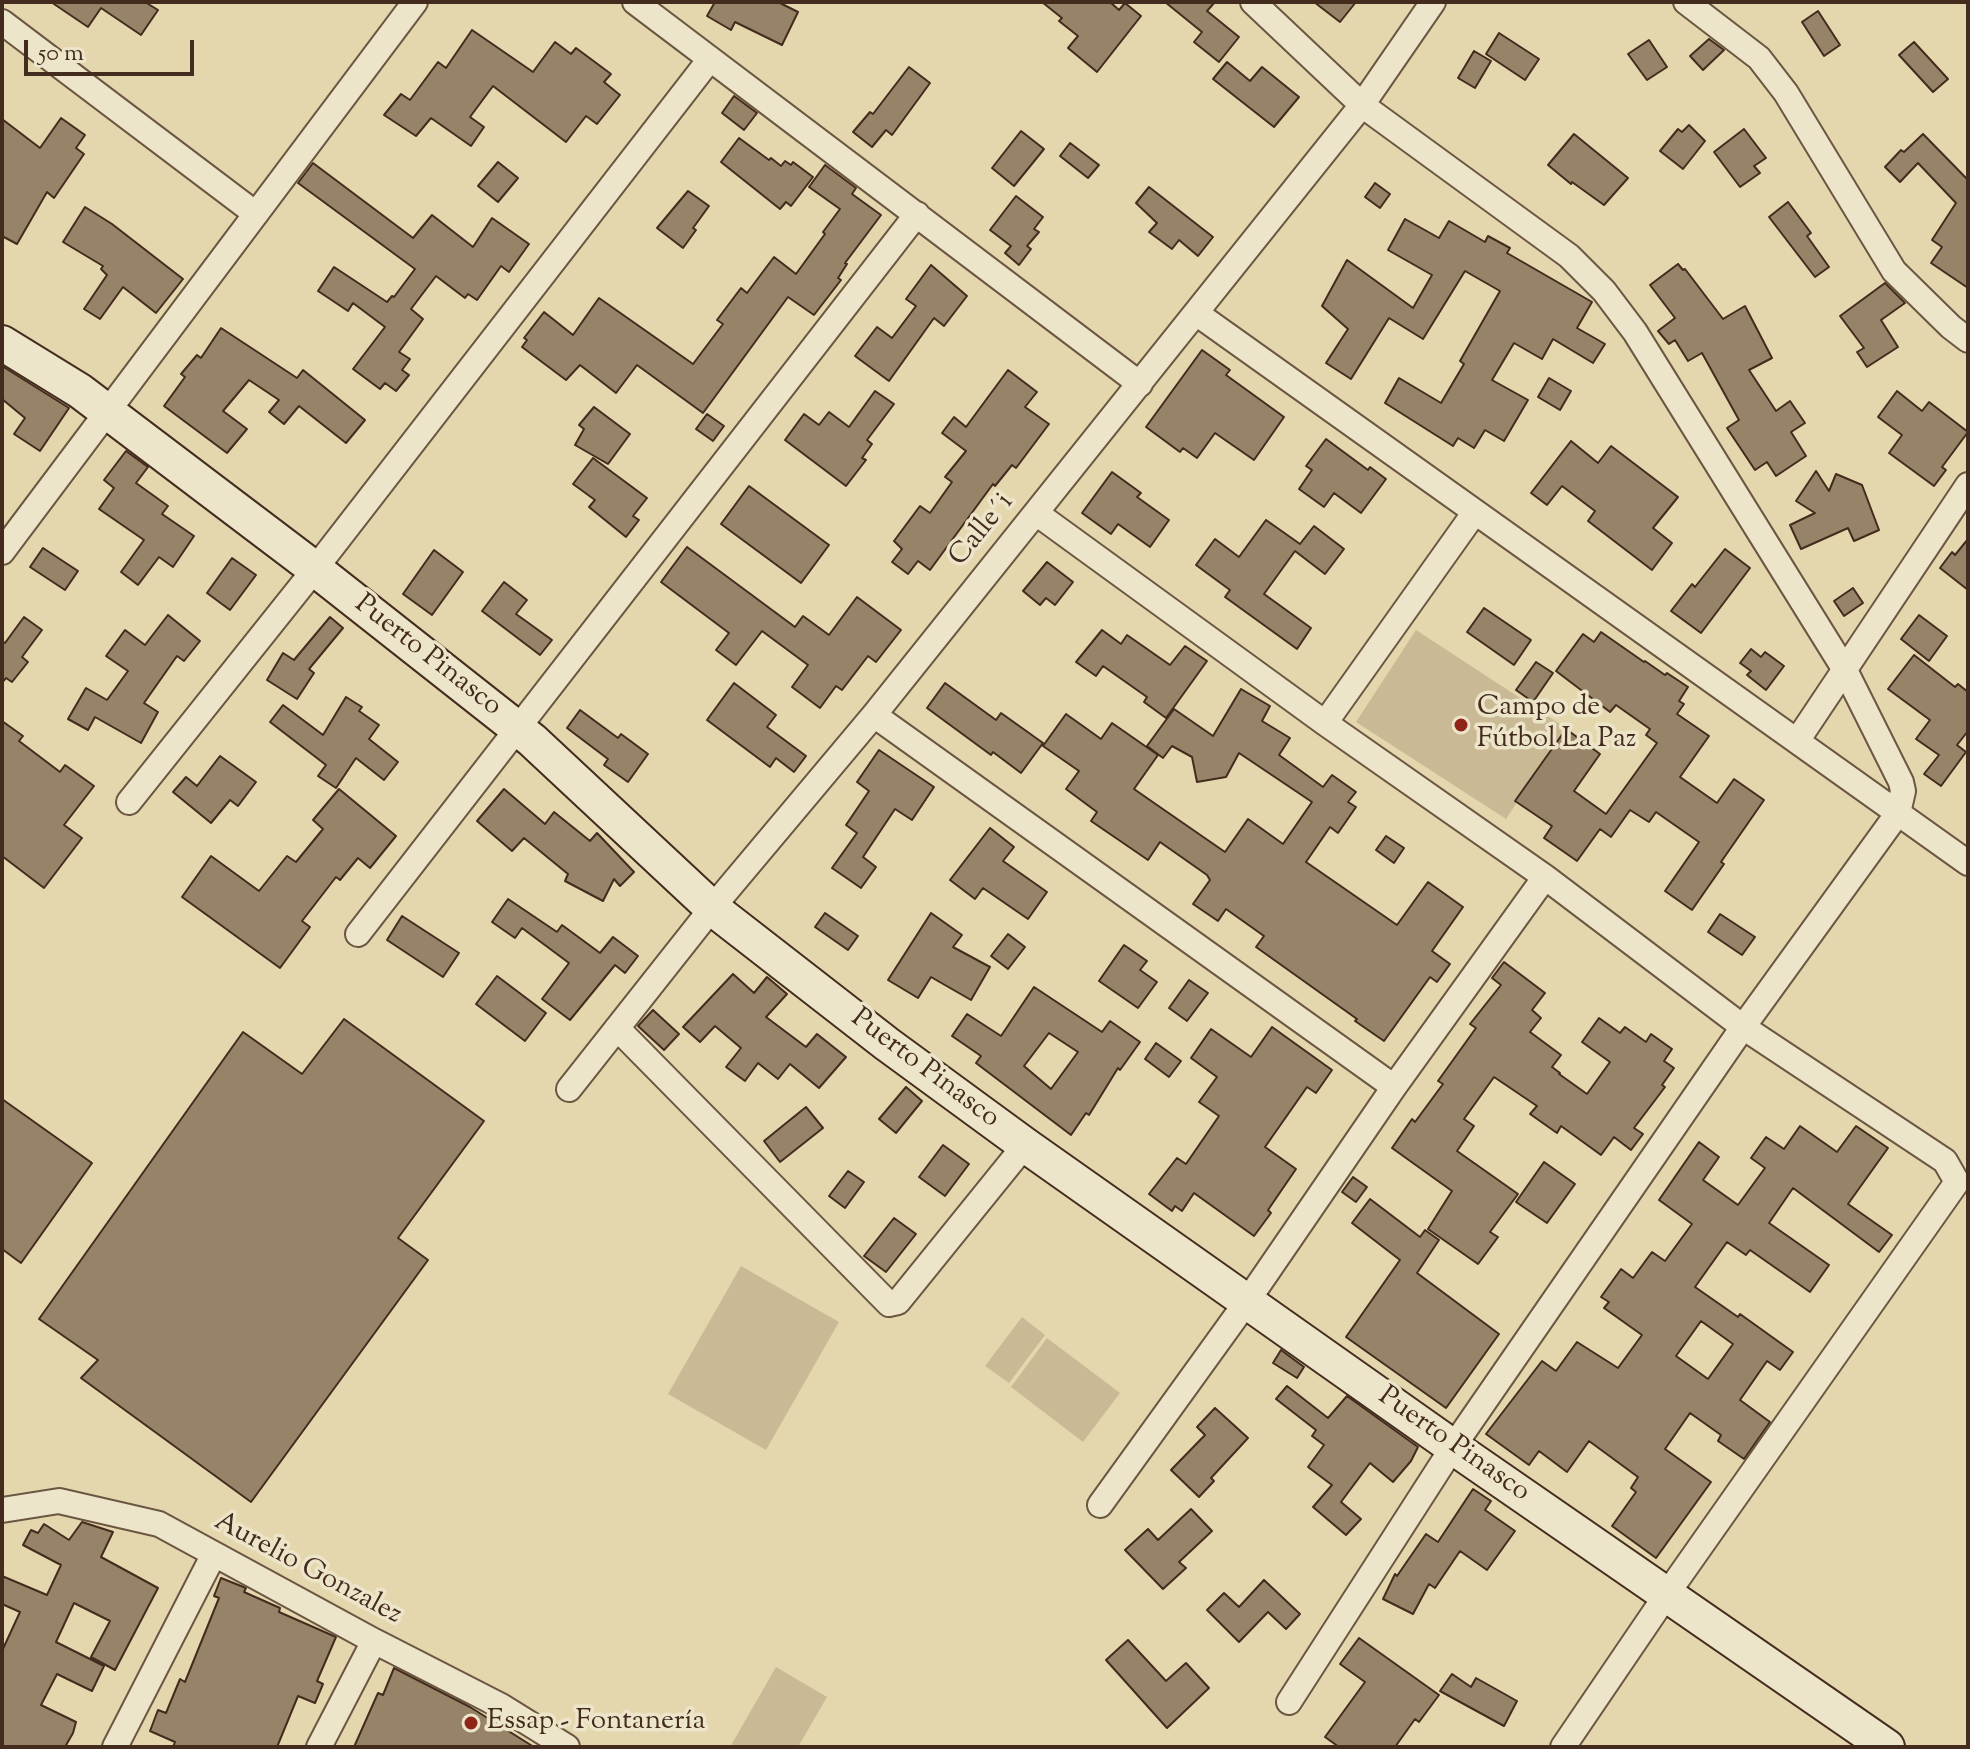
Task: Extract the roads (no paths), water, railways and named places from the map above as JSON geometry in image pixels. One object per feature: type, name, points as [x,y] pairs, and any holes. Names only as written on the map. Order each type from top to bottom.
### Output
[{"type":"street","points":[[2,552],[415,2]]},
{"type":"street","points":[[635,2],[1140,384]]},
{"type":"street","points":[[1253,2],[1362,105],[1569,256],[1604,291],[1635,332],[1845,670],[1901,782],[1902,801],[1898,813],[1743,1027],[1453,1447],[1289,1702]]},
{"type":"street","name":"Calle´i","points":[[569,1089],[712,908],[874,715],[1362,105],[1433,2]]},
{"type":"street","points":[[1686,2],[1759,58],[1786,93],[1894,271],[1968,340]]},
{"type":"street","points":[[2,22],[256,214]]},
{"type":"street","points":[[129,802],[315,569],[710,59]]},
{"type":"street","points":[[358,934],[917,214]]},
{"type":"street","points":[[1196,313],[1968,863]]},
{"type":"street","name":"Puerto Pinasco","points":[[2,343],[108,411],[517,728],[712,908],[887,1044],[1453,1447],[1887,1747]]},
{"type":"street","points":[[1797,741],[1968,485]]},
{"type":"street","points":[[1325,723],[1475,512]]},
{"type":"street","points":[[1036,513],[1325,723],[1545,877],[1743,1027],[1945,1161],[1962,1182],[1667,1594],[1563,1747]]},
{"type":"street","points":[[874,715],[1394,1087]]},
{"type":"street","points":[[1100,1505],[1545,877]]},
{"type":"street","points":[[617,1028],[889,1304],[898,1302],[1025,1145]]},
{"type":"street","name":"Aurelio Gonzalez","points":[[8,1509],[59,1501],[159,1524],[501,1706],[567,1747]]},
{"type":"street","points":[[2,1534],[8,1509]]},
{"type":"street","points":[[115,1747],[214,1554]]},
{"type":"street","points":[[319,1747],[374,1641]]},
{"type":"place","name":"Campo de Fútbol La Paz","points":[[1461,725]]},
{"type":"place","name":"Essap - Fontanería","points":[[471,1723]]}]
